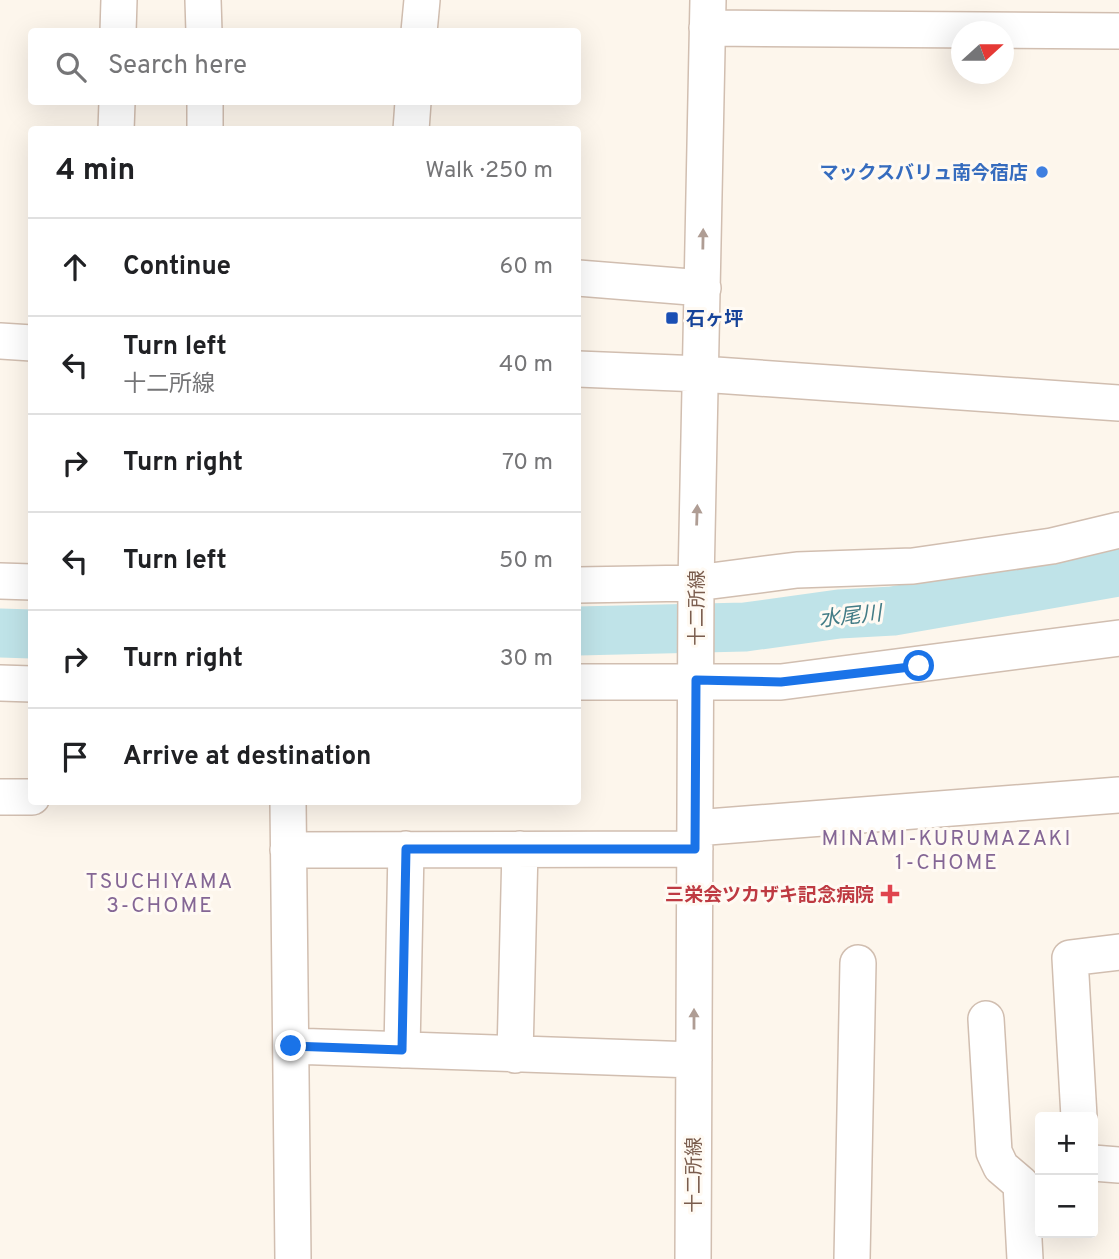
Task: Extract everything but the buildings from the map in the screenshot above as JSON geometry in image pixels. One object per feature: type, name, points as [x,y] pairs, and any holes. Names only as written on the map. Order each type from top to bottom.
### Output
[{"type":"street","points":[[118,28],[119,0]]},
{"type":"street","points":[[203,0],[204,28]]},
{"type":"street","points":[[419,28],[422,0]]},
{"type":"street","points":[[707,14],[1119,31]]},
{"type":"street","name":"十二所線","points":[[692,1259],[696,583],[707,14]]},
{"type":"street","points":[[116,126],[117,105]]},
{"type":"street","points":[[205,105],[205,126]]},
{"type":"street","points":[[411,126],[414,105]]},
{"type":"street","points":[[581,278],[703,288]]},
{"type":"street","points":[[0,341],[28,343]]},
{"type":"street","points":[[581,369],[701,374],[1119,403]]},
{"type":"street","points":[[581,585],[696,583],[797,570],[913,566],[1052,545],[1119,530]]},
{"type":"street","points":[[0,581],[28,582]]},
{"type":"street","points":[[581,682],[781,682],[1119,638]]},
{"type":"street","points":[[0,683],[28,684]]},
{"type":"street","points":[[288,850],[520,849],[695,839],[1119,795]]},
{"type":"street","points":[[0,797],[28,797]]},
{"type":"street","points":[[288,805],[293,1259]]},
{"type":"street","points":[[402,1050],[406,849]]},
{"type":"street","points":[[515,1055],[520,849]]},
{"type":"street","points":[[1079,1112],[1070,958],[1119,952]]},
{"type":"street","points":[[852,1259],[858,963]]},
{"type":"street","points":[[986,1019],[994,1152],[1001,1167],[1021,1184],[1025,1259]]},
{"type":"street","points":[[291,1046],[694,1060]]},
{"type":"street","points":[[1098,1163],[1119,1165]]},
{"type":"waterway","name":"水尾川","points":[[581,631],[745,627],[839,614],[893,611],[1119,572]]},
{"type":"waterway","name":"水尾川","points":[[0,633],[28,634]]},
{"type":"place","name":"マックスバリュ南今宿店","points":[[1042,172]]},
{"type":"place","name":"石ヶ坪","points":[[672,318]]},
{"type":"place","name":"三栄会ツカザキ記念病院","points":[[890,894]]},
{"type":"district","name":"MINAMI-KURUMAZAKI 1-CHOME","points":[[947,850]]},
{"type":"district","name":"TSUCHIYAMA 3-CHOME","points":[[160,893]]},
{"type":"route","points":[[291,1046],[402,1050],[406,849],[695,849],[696,680],[781,682],[919,666]]}]
